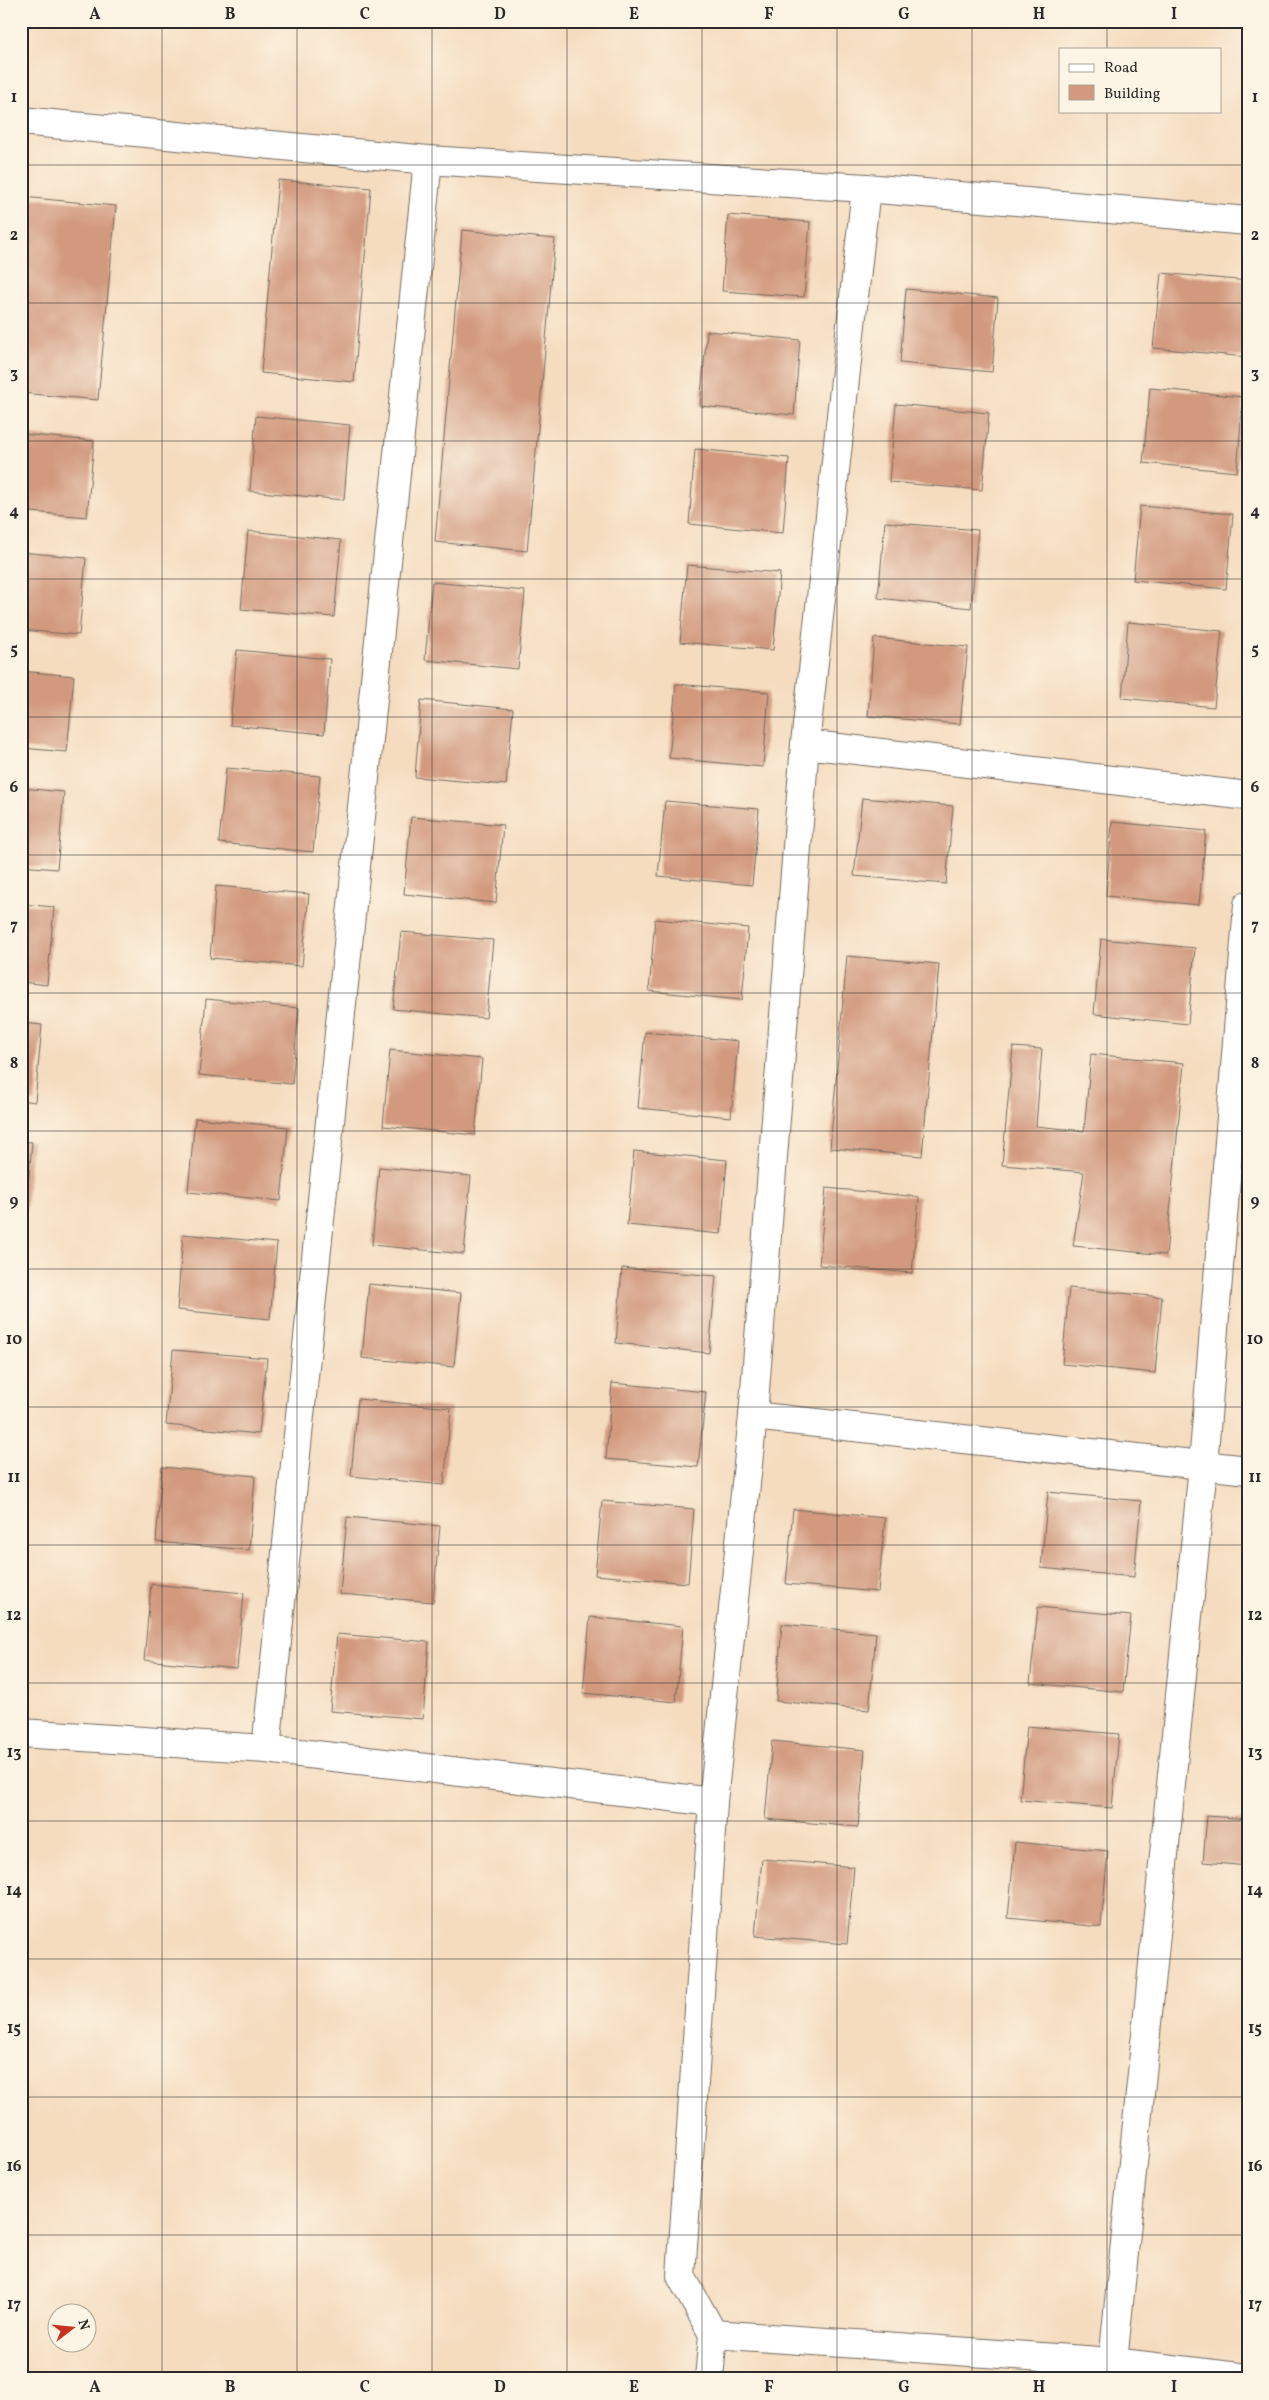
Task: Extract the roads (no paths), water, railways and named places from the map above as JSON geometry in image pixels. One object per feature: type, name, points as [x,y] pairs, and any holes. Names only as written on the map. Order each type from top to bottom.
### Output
[{"type":"street","points":[[21,120],[428,160],[866,188],[1248,221]]},
{"type":"street","points":[[266,1749],[428,160]]},
{"type":"street","points":[[709,2379],[713,2334],[681,2276],[713,1802],[753,1416],[805,744],[866,188]]},
{"type":"street","points":[[805,744],[1248,796]]},
{"type":"street","points":[[1113,2362],[1203,1466],[1248,905]]},
{"type":"street","points":[[753,1416],[1248,1470]]},
{"type":"street","points":[[21,1734],[266,1749],[713,1802]]},
{"type":"street","points":[[713,2334],[1113,2362],[1248,2378]]}]
